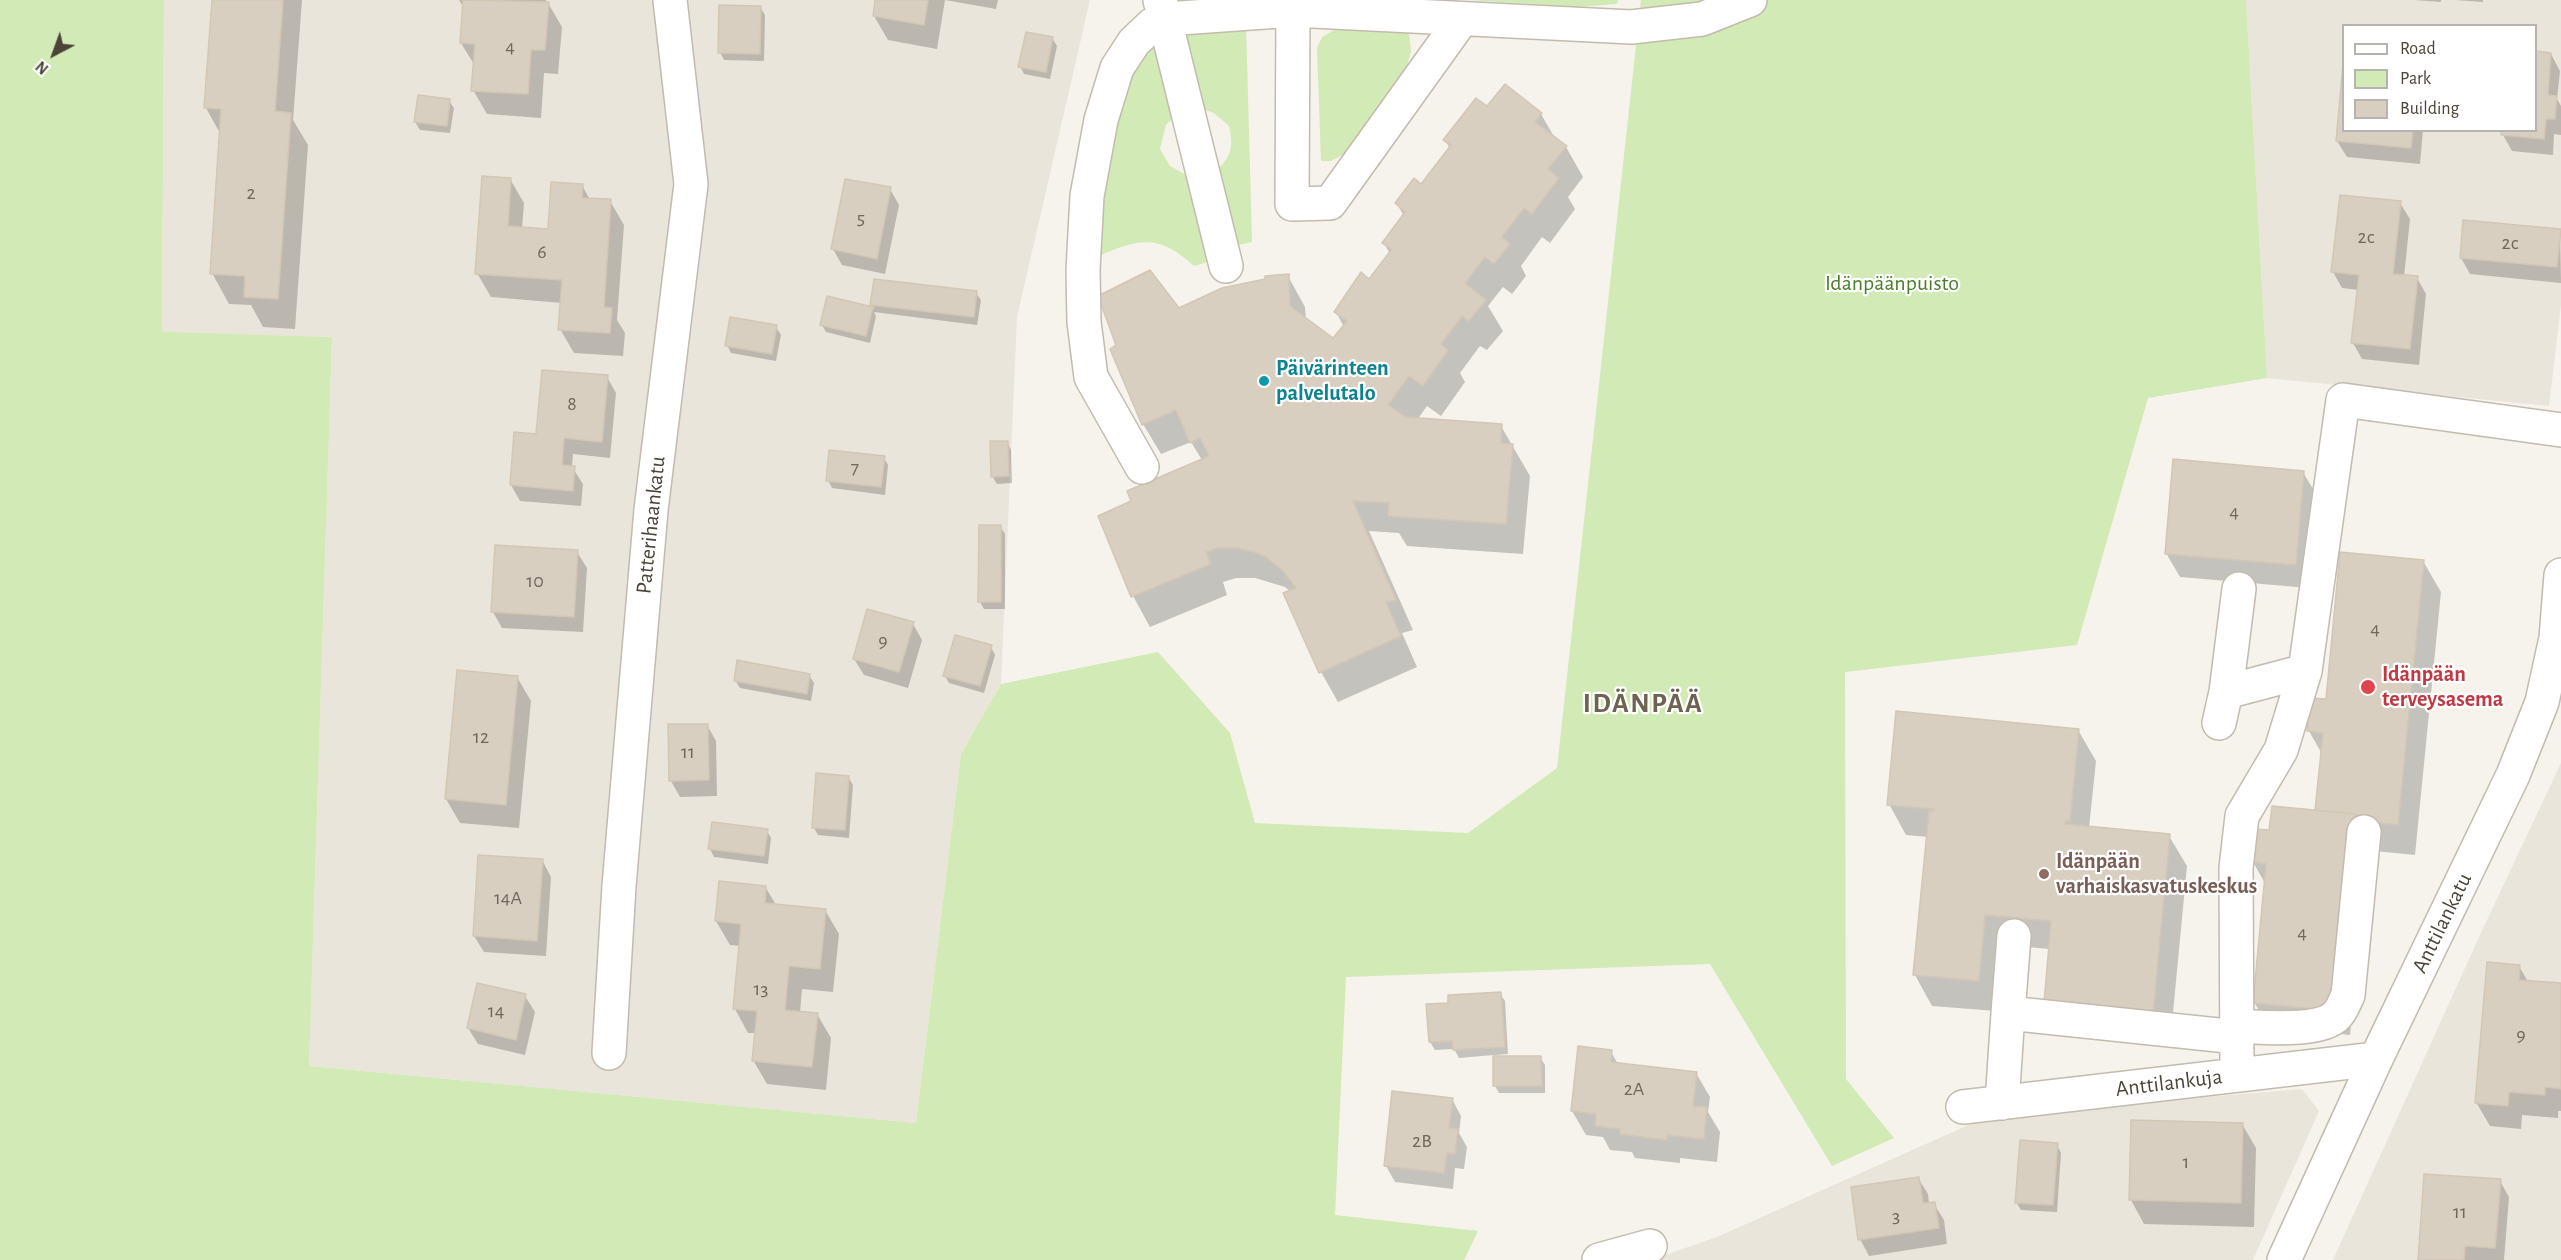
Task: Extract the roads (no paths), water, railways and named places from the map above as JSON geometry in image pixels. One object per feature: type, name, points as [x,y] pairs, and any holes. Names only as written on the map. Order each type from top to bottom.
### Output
[{"type":"street","name":"Patterihaankatu","points":[[609,1053],[619,886],[651,510],[691,184],[670,0]]},
{"type":"street","points":[[1163,9],[1293,10],[1631,27],[1702,19],[1750,0]]},
{"type":"street","points":[[1163,9],[1194,144],[1226,266]]},
{"type":"street","points":[[1142,467],[1091,377],[1084,322],[1083,270],[1087,196],[1101,120],[1117,68],[1134,42],[1152,25],[1163,9]]},
{"type":"street","points":[[1293,10],[1292,204],[1330,203],[1461,19]]},
{"type":"street","points":[[2237,1075],[2236,868],[2242,816],[2281,750],[2305,671],[2343,400],[2561,430]]},
{"type":"street","name":"Anttilankatu","points":[[2284,1260],[2376,1059],[2513,775],[2542,702],[2556,638],[2561,575]]},
{"type":"street","points":[[2239,589],[2223,707],[2305,671]]},
{"type":"street","points":[[2007,1013],[2237,1031],[2288,1029],[2321,1022],[2336,1016],[2348,995],[2364,832]]},
{"type":"street","points":[[2002,1103],[2014,936]]},
{"type":"street","name":"Anttilankuja","points":[[1963,1107],[2376,1059]]},
{"type":"street","points":[[1599,1260],[1650,1246]]},
{"type":"place","name":"Päivärinteen palvelutalo","points":[[1264,381]]},
{"type":"place","name":"Idänpään terveysasema","points":[[2368,687]]},
{"type":"place","name":"Idänpään varhaiskasvatuskeskus","points":[[2044,874]]},
{"type":"district","name":"IDÄNPÄÄ","points":[[1643,704]]},
{"type":"park label","name":"Idänpäänpuisto","points":[[1892,283]]}]
